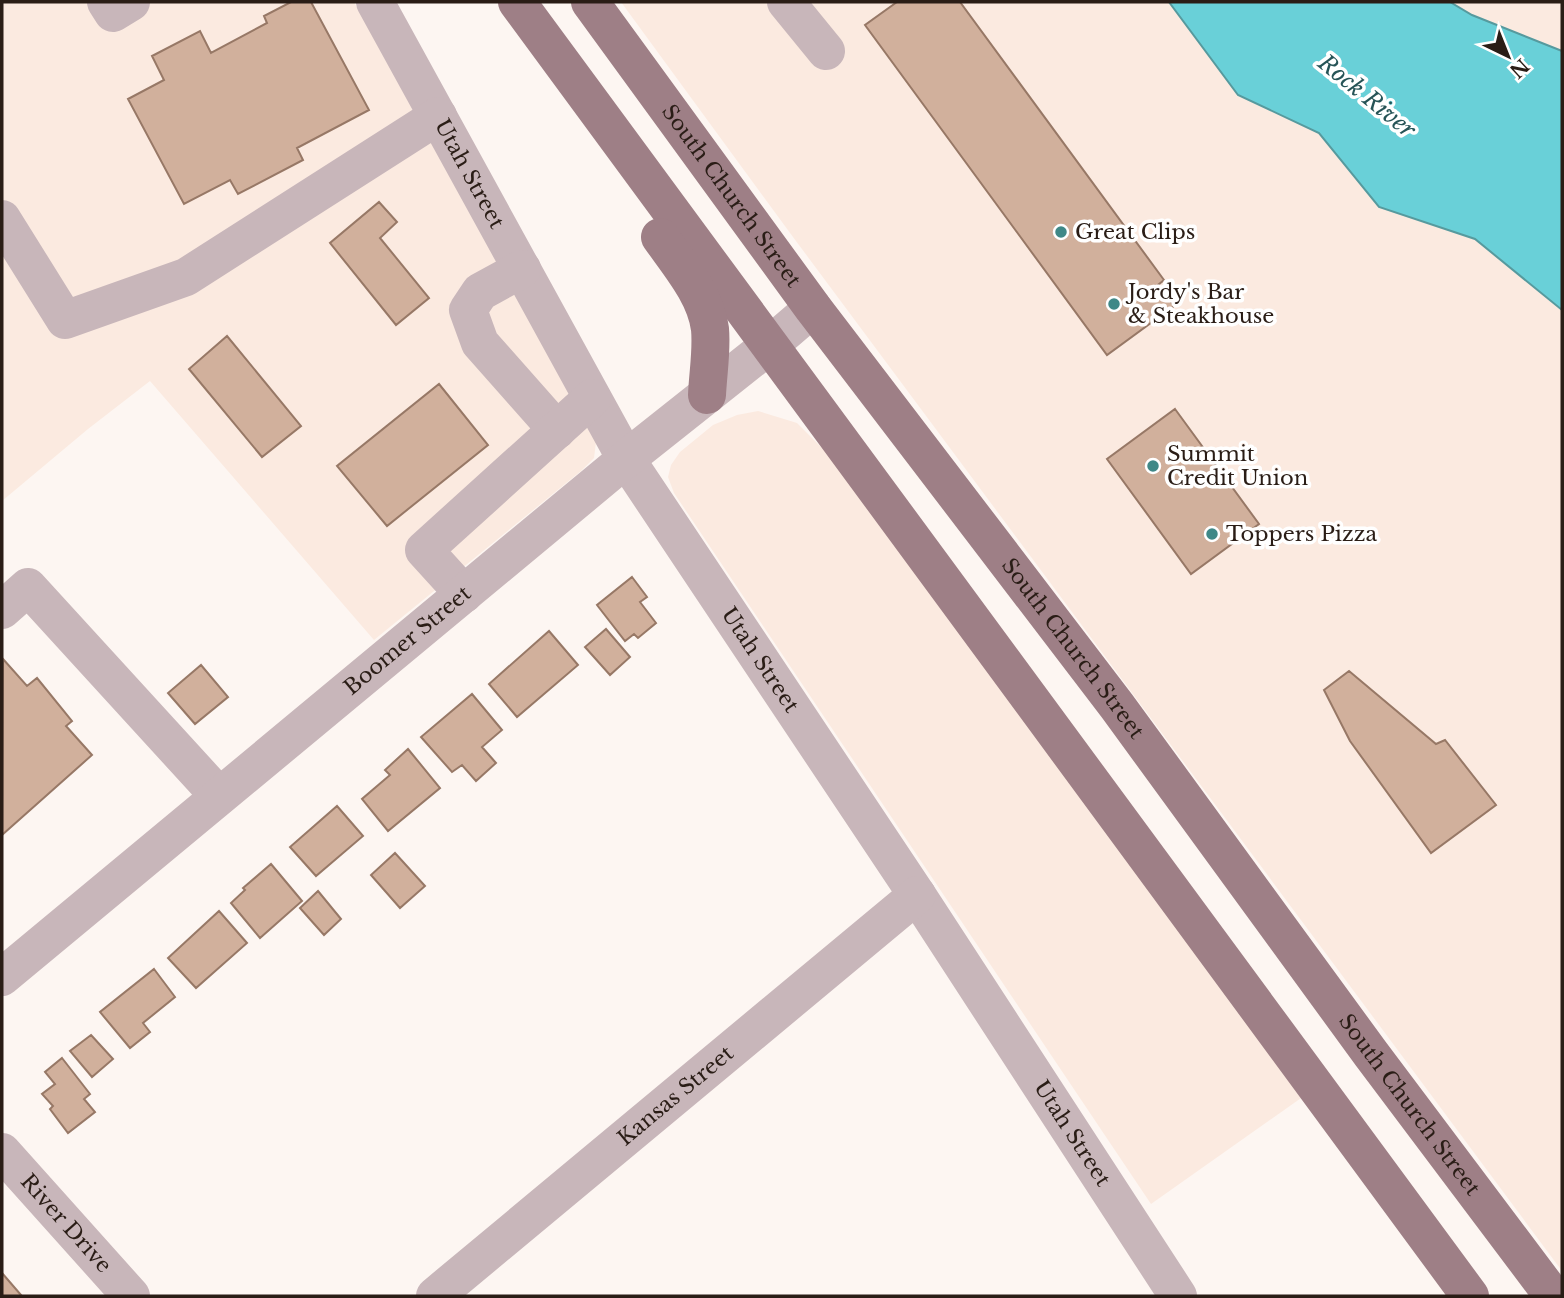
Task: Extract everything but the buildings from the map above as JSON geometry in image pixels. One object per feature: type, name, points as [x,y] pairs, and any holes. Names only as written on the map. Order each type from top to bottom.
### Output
[{"type":"main road","name":"South Church Street","points":[[590,2],[813,308],[1117,706],[1370,1054],[1553,1296]]},
{"type":"main road","points":[[527,15],[1470,1296]]},
{"type":"main road","points":[[527,15],[585,132],[687,275],[704,307],[710,328],[707,395]]},
{"type":"street","points":[[106,2],[113,13],[131,2]]},
{"type":"street","name":"Utah Street","points":[[375,2],[626,459],[917,895],[1178,1296]]},
{"type":"street","points":[[786,2],[826,51]]},
{"type":"street","points":[[2,219],[65,320],[186,277],[438,116]]},
{"type":"street","points":[[522,269],[480,292],[468,310],[480,343],[557,430]]},
{"type":"street","name":"Boomer Street","points":[[2,977],[626,459],[813,308]]},
{"type":"street","points":[[464,594],[424,550],[592,398]]},
{"type":"street","points":[[2,610],[28,587],[219,796]]},
{"type":"street","name":"Kansas Street","points":[[435,1296],[917,895]]},
{"type":"street","name":"River Drive","points":[[2,1152],[131,1296]]},
{"type":"shaded area","points":[[2,2],[354,2],[587,422],[596,442],[594,458],[374,640],[150,381],[2,501]]},
{"type":"shaded area","points":[[621,2],[1169,2],[1238,94],[1319,133],[1379,207],[1475,239],[1562,310],[1562,1271],[793,237]]},
{"type":"shaded area","points":[[1450,2],[1562,2],[1562,51],[1472,15]]},
{"type":"shaded area","points":[[758,411],[797,423],[826,452],[1304,1096],[1151,1204],[674,493],[668,477],[671,465],[680,452],[713,425],[737,415]]},
{"type":"water","name":"Rock River","points":[[1169,2],[1450,2],[1472,15],[1562,51],[1562,310],[1475,239],[1379,207],[1319,133],[1238,95]]},
{"type":"place","name":"Great Clips","points":[[1061,232]]},
{"type":"place","name":"Jordy's Bar & Steakhouse","points":[[1114,304]]},
{"type":"place","name":"Summit Credit Union","points":[[1153,466]]},
{"type":"place","name":"Toppers Pizza","points":[[1212,534]]}]
